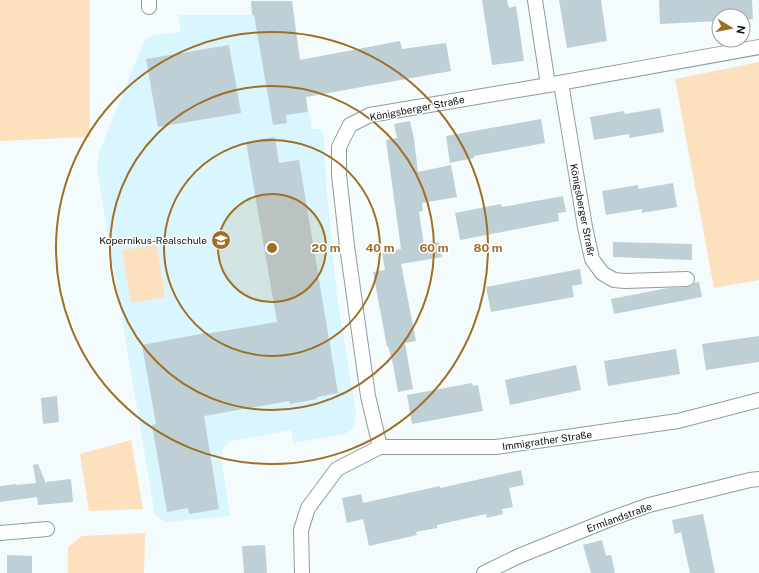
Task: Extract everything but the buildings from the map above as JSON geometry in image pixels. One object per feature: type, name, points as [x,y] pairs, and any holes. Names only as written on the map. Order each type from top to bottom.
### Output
[{"type":"street","points":[[535,0],[555,84]]},
{"type":"street","name":"Königsberger Straße","points":[[380,447],[368,396],[347,246],[339,175],[339,147],[350,125],[370,115],[555,84],[759,47]]},
{"type":"street","name":"Königsberger Straßr","points":[[555,84],[584,227],[592,259],[602,273],[614,280],[687,279]]},
{"type":"street","name":"Immigrather Straße","points":[[302,573],[300,530],[308,508],[337,470],[380,447],[496,447],[678,421],[759,400]]},
{"type":"street","name":"Ermlandstraße","points":[[484,573],[520,556],[649,505],[759,479]]},
{"type":"street","points":[[0,533],[46,529]]},
{"type":"shaded area","points":[[0,0],[90,0],[90,137],[0,141]]},
{"type":"shaded area","name":"Kopernikus-Realschule","points":[[178,15],[277,15],[292,114],[309,111],[312,129],[319,129],[323,132],[324,136],[326,184],[337,297],[356,413],[352,429],[345,434],[294,443],[291,430],[232,441],[222,449],[221,458],[230,516],[165,522],[155,515],[97,169],[99,153],[144,41],[154,35],[181,32]]},
{"type":"shaded area","points":[[759,62],[759,280],[714,288],[675,79]]},
{"type":"shaded area","points":[[157,245],[165,297],[131,303],[122,250]]},
{"type":"shaded area","points":[[131,440],[143,509],[89,511],[80,454]]},
{"type":"shaded area","points":[[145,533],[144,573],[68,573],[68,547],[82,536]]},
{"type":"place","name":"Kopernikus-Realschule","points":[[221,240]]}]
